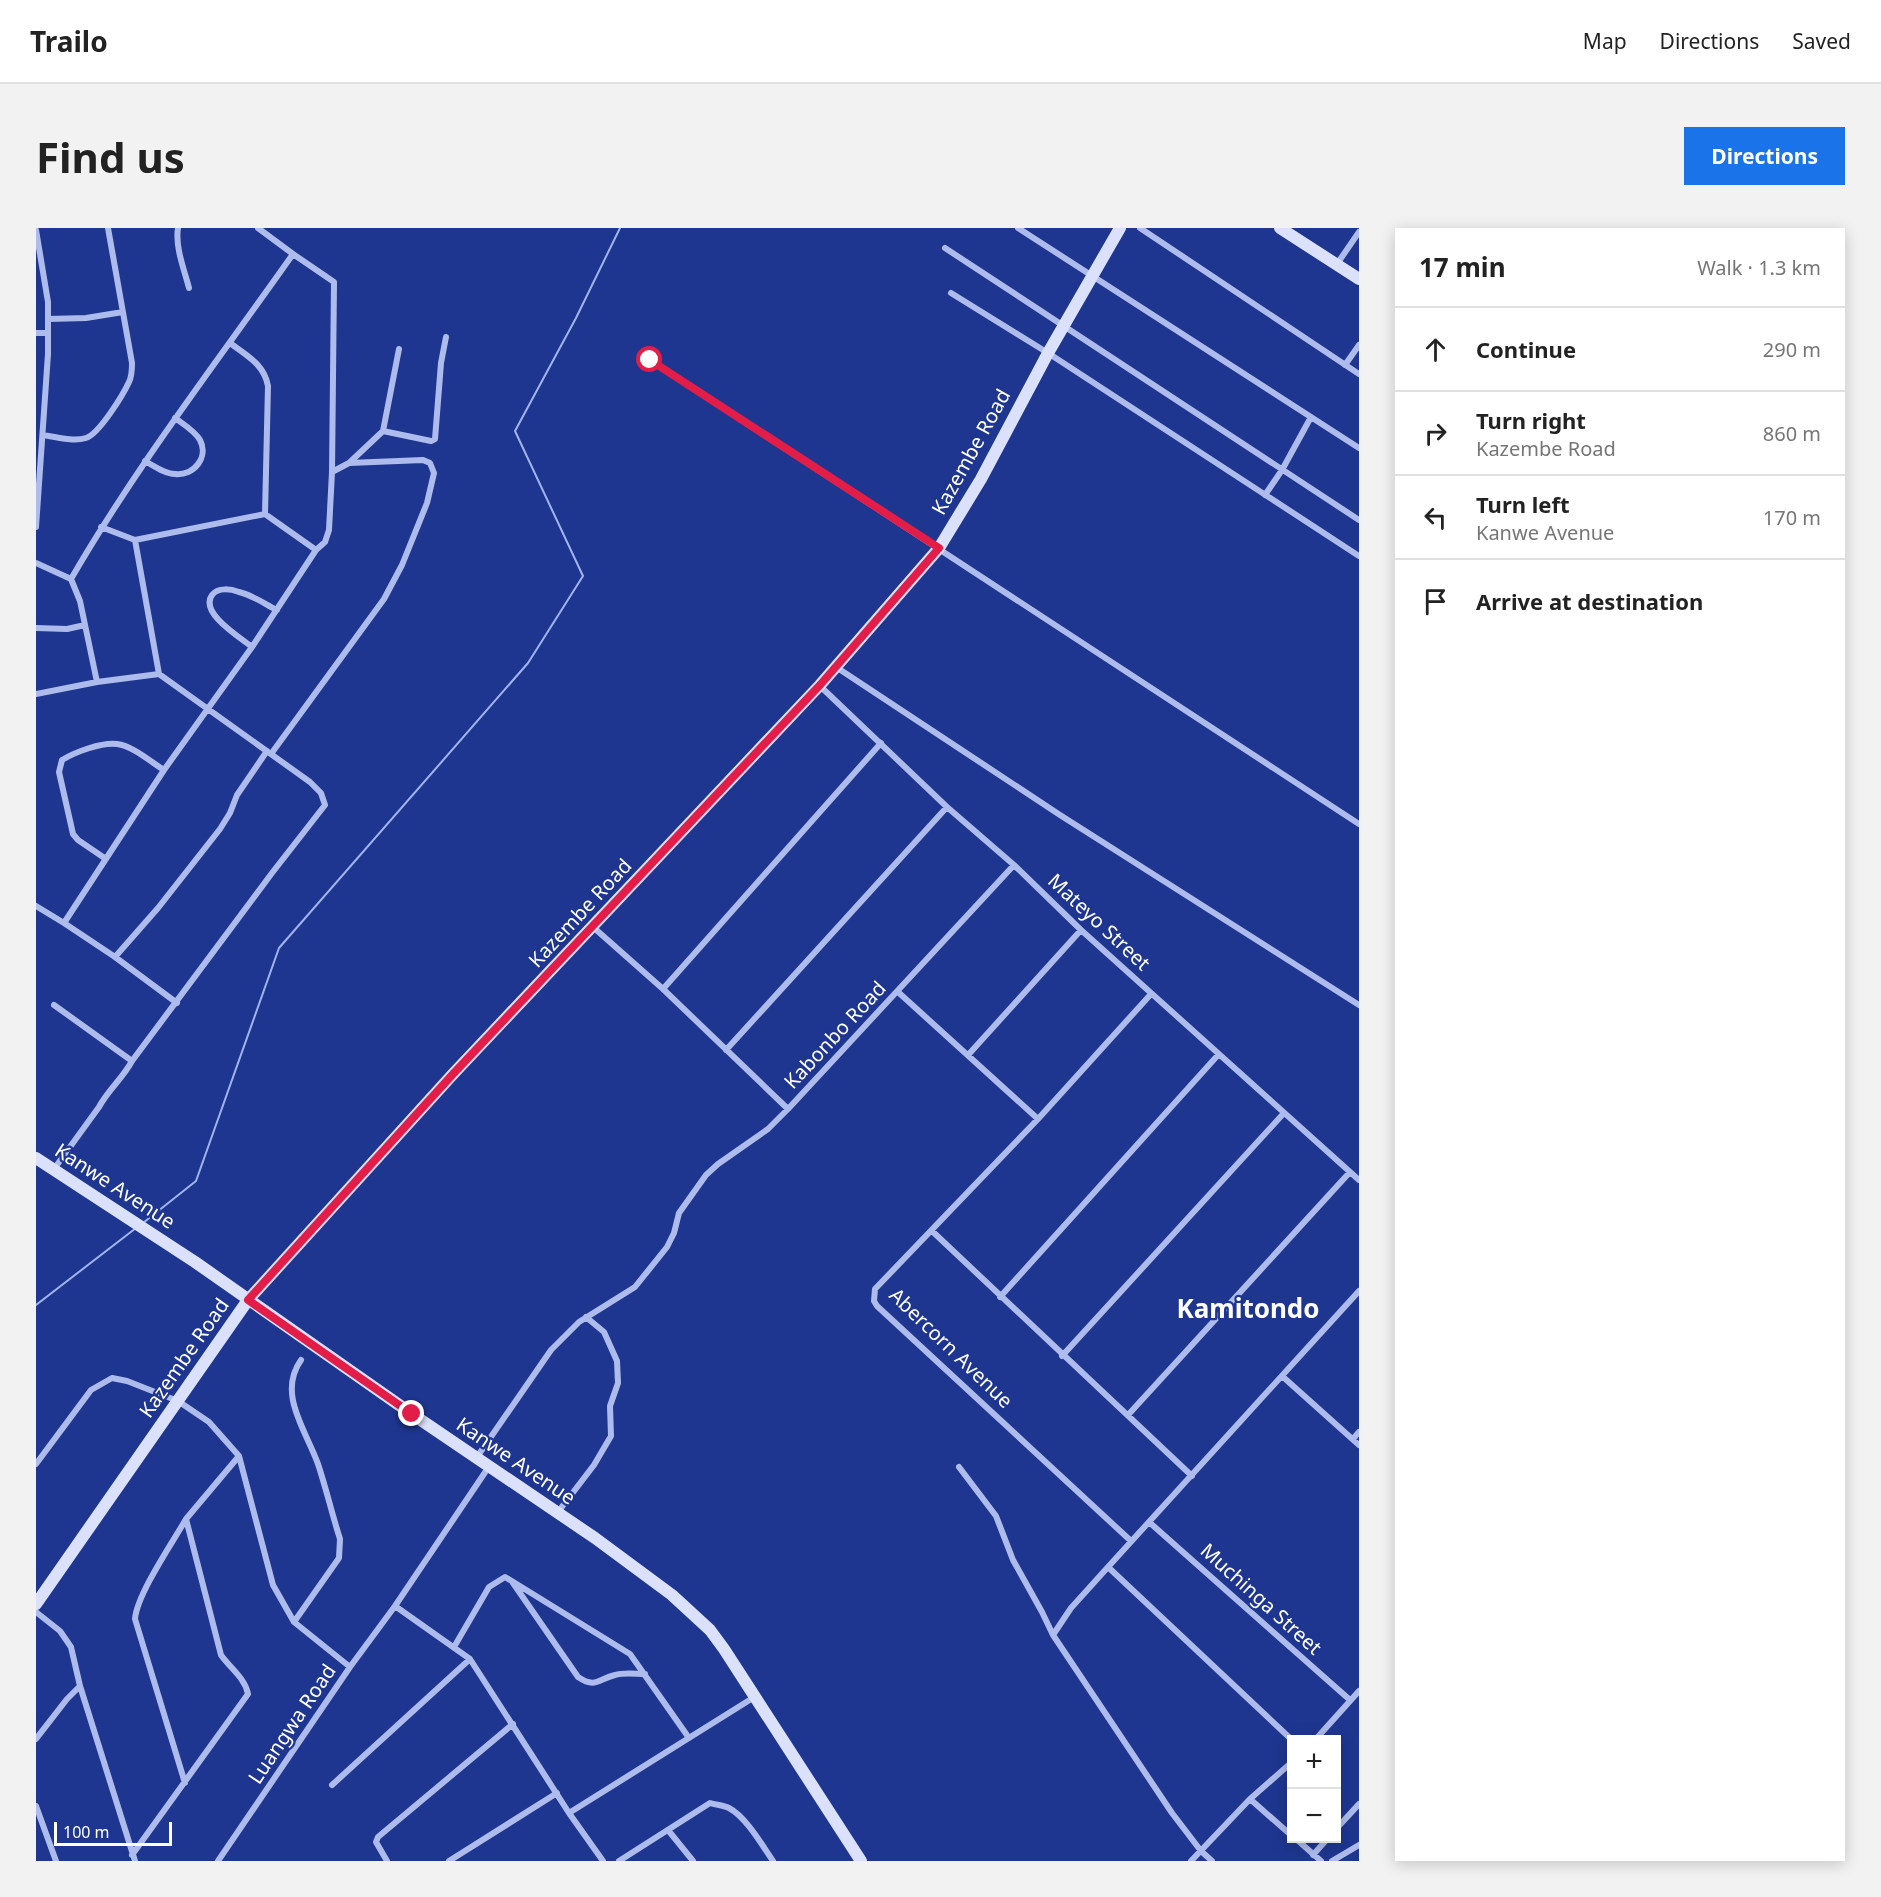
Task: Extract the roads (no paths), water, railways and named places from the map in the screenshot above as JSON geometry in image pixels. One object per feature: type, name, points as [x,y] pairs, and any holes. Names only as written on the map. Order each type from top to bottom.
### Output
[{"type":"main road","name":"Kazembe Road","points":[[36,1604],[248,1300],[453,1074],[820,685],[939,548],[981,479],[1048,353],[1120,228]]},
{"type":"main road","points":[[1280,228],[1359,279]]},
{"type":"main road","name":"Kanwe Avenue","points":[[36,1158],[195,1262],[412,1414],[558,1512],[693,1612],[710,1630],[756,1696],[861,1861]]},
{"type":"street","points":[[43,435],[78,440],[89,437],[99,429],[124,390],[132,372],[108,228]]},
{"type":"street","points":[[178,228],[179,250],[189,288]]},
{"type":"street","points":[[64,923],[164,770],[252,647],[316,550],[325,542],[329,530],[332,471],[334,282],[258,228]]},
{"type":"street","points":[[1018,228],[1359,448]]},
{"type":"street","points":[[1140,228],[1359,375]]},
{"type":"street","points":[[36,230],[48,303],[43,435],[36,527]]},
{"type":"street","points":[[1336,264],[1359,232]]},
{"type":"street","points":[[945,248],[1359,520]]},
{"type":"street","points":[[71,579],[101,527],[145,461],[293,254]]},
{"type":"street","points":[[951,293],[1048,353],[1359,556]]},
{"type":"street","points":[[48,319],[86,318],[123,312]]},
{"type":"street","points":[[36,333],[48,333]]},
{"type":"street","points":[[383,431],[431,441],[435,439],[441,363],[446,337]]},
{"type":"street","points":[[230,343],[259,365],[266,374],[268,386],[265,514]]},
{"type":"street","points":[[1345,365],[1359,345]]},
{"type":"street","points":[[332,471],[349,463],[383,431],[399,349]]},
{"type":"street","points":[[650,360],[1359,824]]},
{"type":"street","points":[[1265,495],[1282,470],[1311,417]]},
{"type":"street","points":[[145,461],[166,472],[179,475],[195,468],[200,463],[201,441],[175,418]]},
{"type":"street","points":[[115,957],[158,908],[220,829],[237,795],[384,599],[402,565],[427,503],[434,473],[430,463],[423,460],[349,463]]},
{"type":"street","points":[[101,527],[135,540],[265,514],[316,550]]},
{"type":"street","points":[[135,540],[159,674]]},
{"type":"street","points":[[36,563],[71,579],[80,601],[97,681]]},
{"type":"street","points":[[252,647],[217,618],[211,608],[210,600],[213,594],[219,590],[240,592],[277,610]]},
{"type":"street","points":[[36,628],[66,628],[85,625]]},
{"type":"street","points":[[836,667],[1060,815],[1359,1005]]},
{"type":"street","points":[[36,694],[97,681],[159,674],[310,782],[321,793],[326,805],[272,873],[132,1061],[123,1077],[104,1097],[54,1169]]},
{"type":"street","name":"Mateyo Street","points":[[820,685],[947,807],[1014,865],[1151,994],[1359,1180]]},
{"type":"street","points":[[106,859],[73,834],[59,772],[62,760],[76,751],[116,744],[128,747],[164,770]]},
{"type":"street","points":[[663,989],[880,744]]},
{"type":"street","points":[[726,1050],[947,807]]},
{"type":"street","name":"Kabonbo Road","points":[[593,927],[663,989],[788,1109],[1014,865]]},
{"type":"street","points":[[36,906],[115,957],[177,1003]]},
{"type":"street","points":[[969,1054],[1081,930]]},
{"type":"street","points":[[898,992],[1038,1119]]},
{"type":"street","name":"Abercorn Avenue","points":[[1131,1541],[874,1301],[875,1289],[1038,1119],[1151,994]]},
{"type":"street","points":[[54,1005],[132,1061]]},
{"type":"street","points":[[1000,1297],[1218,1055]]},
{"type":"street","points":[[477,1457],[546,1357],[571,1329],[586,1317],[635,1287],[671,1239],[679,1213],[706,1175],[768,1129],[788,1109]]},
{"type":"street","points":[[1062,1356],[1284,1113]]},
{"type":"street","points":[[1128,1415],[1350,1172]]},
{"type":"street","points":[[932,1231],[1062,1356],[1192,1476]]},
{"type":"street","points":[[1053,1635],[1071,1608],[1359,1291]]},
{"type":"street","points":[[558,1512],[594,1465],[609,1443],[611,1436],[610,1406],[618,1383],[617,1360],[604,1332],[586,1317]]},
{"type":"street","points":[[294,1622],[333,1569],[341,1549],[318,1462],[305,1435],[292,1397],[292,1378],[301,1360]]},
{"type":"street","points":[[1282,1376],[1359,1445]]},
{"type":"street","points":[[36,1464],[91,1390],[112,1378],[127,1381],[178,1401],[210,1422],[239,1456],[273,1585],[294,1622],[350,1667]]},
{"type":"street","points":[[1353,1439],[1359,1432]]},
{"type":"street","points":[[185,1783],[135,1619],[136,1611],[186,1519],[239,1456]]},
{"type":"street","name":"Luangwa Road","points":[[218,1861],[490,1466]]},
{"type":"street","points":[[959,1467],[996,1516],[1012,1560],[1053,1635],[1149,1779],[1201,1851],[1212,1861]]},
{"type":"street","points":[[134,1858],[248,1694],[242,1680],[221,1655],[186,1519]]},
{"type":"street","name":"Muchinga Street","points":[[1149,1522],[1350,1700]]},
{"type":"street","points":[[1108,1567],[1287,1735]]},
{"type":"street","points":[[454,1647],[489,1587],[505,1577],[623,1649],[635,1660],[689,1738]]},
{"type":"street","points":[[511,1580],[582,1680],[597,1683],[618,1674],[645,1674]]},
{"type":"street","points":[[395,1606],[470,1659],[568,1812],[603,1861]]},
{"type":"street","points":[[36,1612],[60,1631],[68,1641],[134,1858]]},
{"type":"street","points":[[332,1785],[470,1659]]},
{"type":"street","points":[[36,1739],[69,1696],[80,1686]]},
{"type":"street","points":[[1319,1735],[1359,1691]]},
{"type":"street","points":[[568,1812],[756,1696]]},
{"type":"street","points":[[387,1861],[376,1842],[378,1837],[513,1724]]},
{"type":"street","points":[[1191,1861],[1250,1799],[1287,1766]]},
{"type":"street","points":[[449,1861],[557,1793]]},
{"type":"street","points":[[1250,1799],[1287,1832]]},
{"type":"street","points":[[619,1861],[710,1803],[725,1806],[742,1819],[773,1861]]},
{"type":"street","points":[[1341,1824],[1359,1804]]},
{"type":"street","points":[[36,1806],[56,1861]]},
{"type":"street","points":[[668,1830],[693,1861]]},
{"type":"street","points":[[1300,1843],[1321,1861]]},
{"type":"street","points":[[1313,1855],[1324,1843]]},
{"type":"street","points":[[1332,1861],[1359,1845]]},
{"type":"waterway","points":[[143,1223],[196,1181],[279,948],[528,663],[583,576],[515,431],[576,318],[620,228]]},
{"type":"waterway","points":[[36,1305],[136,1228]]},
{"type":"district","name":"Kamitondo","points":[[1248,1309]]}]
